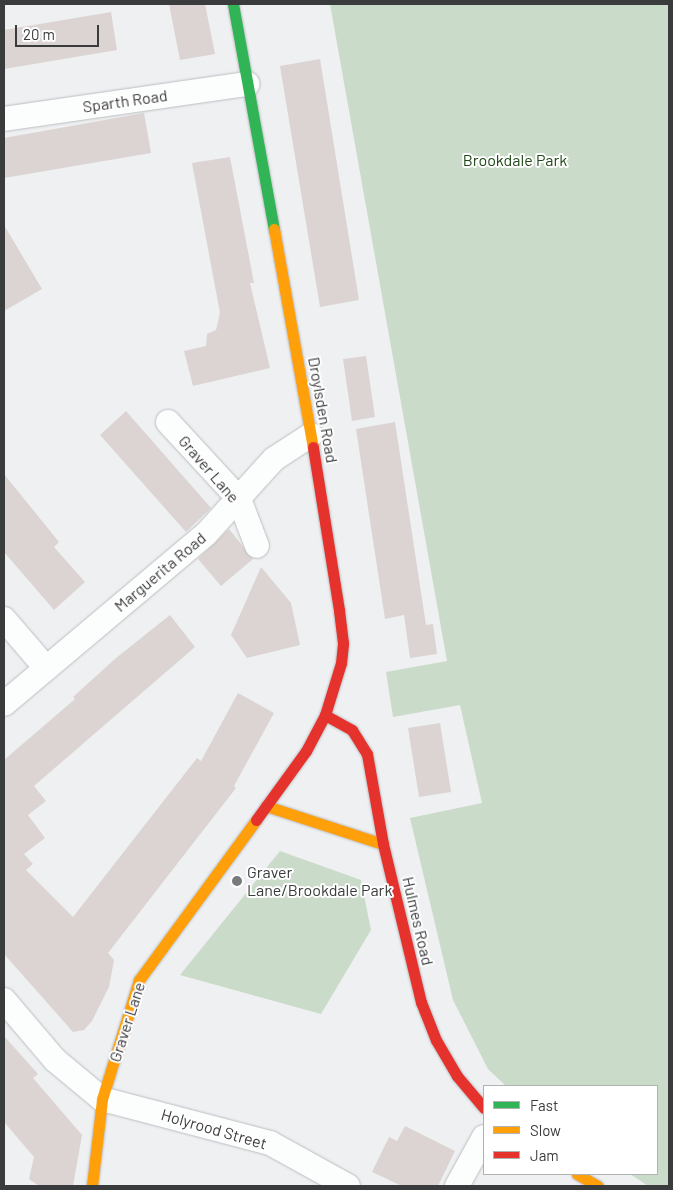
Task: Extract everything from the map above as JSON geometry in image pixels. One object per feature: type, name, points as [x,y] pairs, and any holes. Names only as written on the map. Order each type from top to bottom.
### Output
[{"type":"street","name":"Droylsden Road","points":[[233,4],[311,435],[343,643],[341,663],[325,715],[306,751],[266,806]]},
{"type":"street","name":"Sparth Road","points":[[4,119],[247,84]]},
{"type":"street","name":"Graver Lane","points":[[168,422],[239,499],[257,546]]},
{"type":"street","name":"Marguerita Road","points":[[4,704],[206,534],[274,459],[311,435]]},
{"type":"street","points":[[4,619],[46,668]]},
{"type":"street","name":"Hulmes Road","points":[[325,715],[352,730],[367,754],[383,844],[422,1002],[436,1040],[457,1076],[483,1107]]},
{"type":"street","name":"Graver Lane","points":[[92,1186],[102,1099],[139,980],[266,806]]},
{"type":"street","points":[[266,806],[383,844]]},
{"type":"street","points":[[4,1000],[55,1060],[102,1099]]},
{"type":"street","name":"Holyrood Street","points":[[102,1099],[270,1143],[348,1186]]},
{"type":"street","points":[[457,1186],[483,1139]]},
{"type":"street","points":[[579,1175],[598,1186]]},
{"type":"green space","name":"Brookdale Park","points":[[330,4],[669,4],[669,1186],[648,1186],[632,1175],[658,1175],[658,1085],[505,1085],[488,1069],[453,1000],[410,818],[482,803],[460,705],[393,717],[386,672],[447,661]]},
{"type":"green space","points":[[280,851],[361,880],[371,930],[321,1014],[180,975]]},
{"type":"building","points":[[169,4],[205,4],[215,54],[180,60]]},
{"type":"building","points":[[111,12],[117,50],[4,69],[4,30]]},
{"type":"building","points":[[320,59],[359,300],[320,307],[280,66]]},
{"type":"building","points":[[144,113],[151,153],[4,178],[4,138]]},
{"type":"building","points":[[230,157],[254,283],[250,283],[270,368],[193,386],[184,351],[206,346],[207,334],[216,330],[220,313],[192,163]]},
{"type":"building","points":[[4,225],[42,289],[4,311]]},
{"type":"building","points":[[366,356],[375,417],[352,421],[343,359]]},
{"type":"building","points":[[126,411],[211,508],[186,532],[100,435]]},
{"type":"building","points":[[395,422],[426,625],[433,624],[437,654],[410,658],[404,615],[385,619],[356,429]]},
{"type":"building","points":[[4,474],[59,542],[54,547],[85,582],[54,610],[4,552]]},
{"type":"building","points":[[229,529],[253,559],[221,586],[198,559]]},
{"type":"building","points":[[261,567],[291,603],[300,645],[247,658],[231,635]]},
{"type":"building","points":[[170,615],[195,647],[34,786],[46,801],[28,815],[45,838],[24,854],[33,864],[26,870],[73,917],[197,758],[201,761],[238,693],[274,713],[234,786],[236,788],[108,953],[114,960],[109,987],[92,1021],[84,1030],[73,1032],[4,954],[4,760],[75,699],[73,697],[116,658]]},
{"type":"building","points":[[440,723],[451,792],[419,797],[408,728]]},
{"type":"building","points":[[4,1036],[38,1074],[33,1078],[82,1135],[73,1186],[39,1186],[29,1179],[34,1157],[4,1122]]},
{"type":"building","points":[[405,1126],[455,1151],[438,1186],[402,1186],[372,1172],[389,1137],[397,1141]]},
{"type":"traffic: fast","points":[[233,4],[274,229]]},
{"type":"traffic: slow","points":[[274,229],[313,447]]},
{"type":"traffic: slow","points":[[266,806],[383,844]]},
{"type":"traffic: slow","points":[[92,1186],[102,1099],[139,980],[256,820]]},
{"type":"traffic: slow","points":[[579,1175],[598,1186]]},
{"type":"traffic: jam","points":[[256,820],[306,751],[325,715],[341,663],[343,643],[339,610],[313,447]]},
{"type":"traffic: jam","points":[[325,715],[352,730],[367,754],[383,844],[421,1002],[436,1040],[457,1076],[483,1107]]},
{"type":"place","name":"Graver Lane/Brookdale Park","points":[[237,881]]}]
